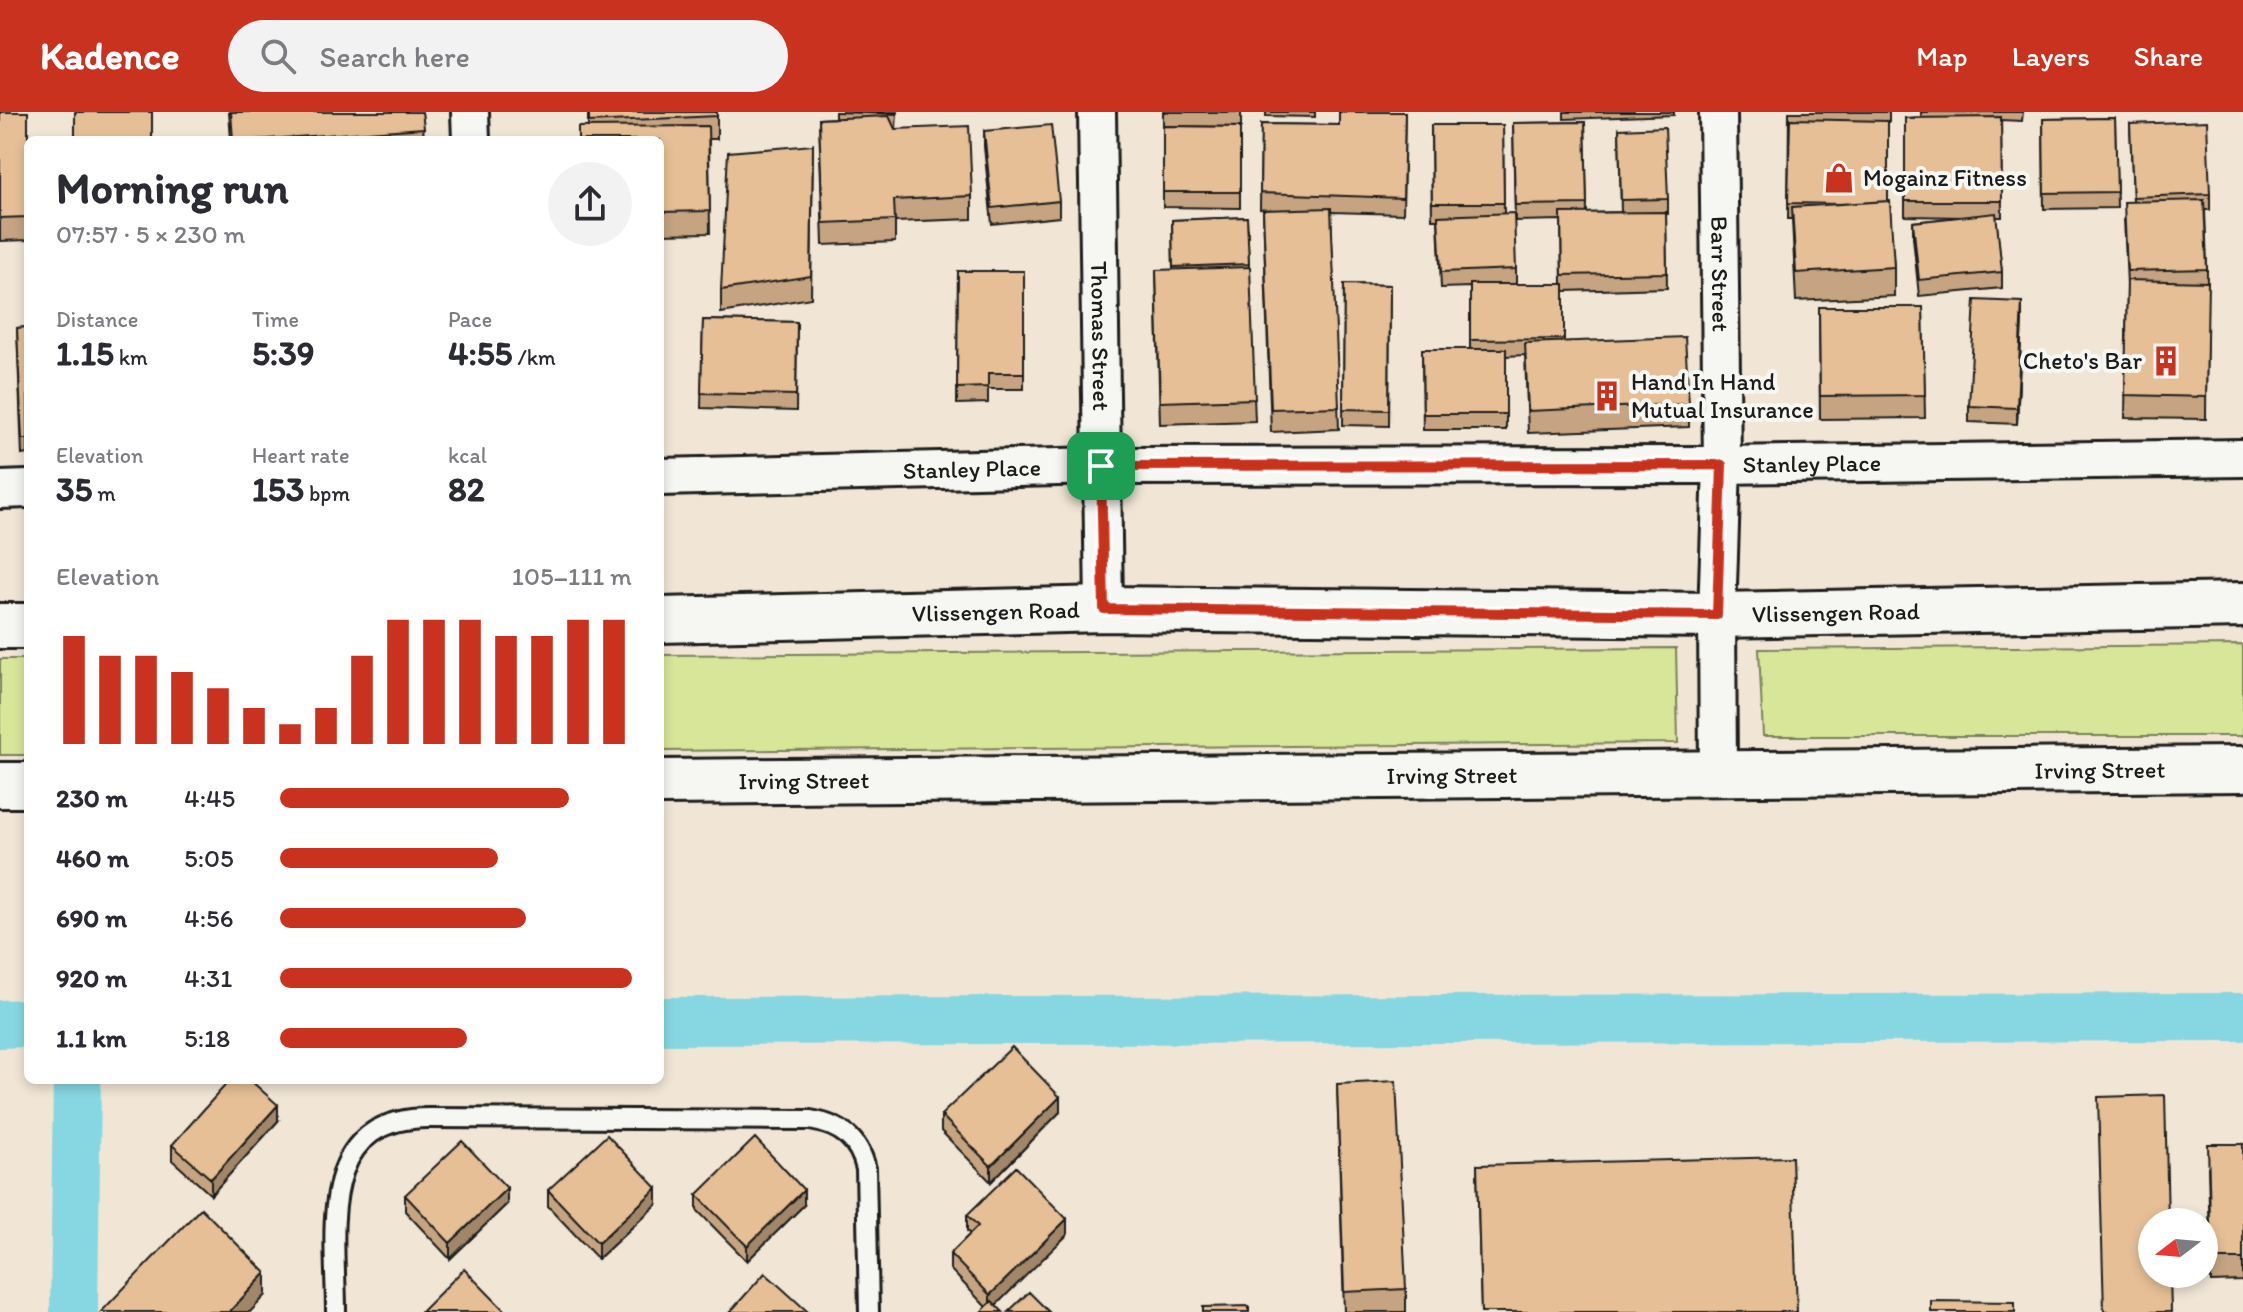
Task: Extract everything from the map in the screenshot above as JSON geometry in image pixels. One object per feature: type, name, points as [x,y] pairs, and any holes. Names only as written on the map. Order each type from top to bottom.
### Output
[{"type":"main road","name":"Vlissengen Road","points":[[664,620],[1104,609],[1717,615],[2243,605]]},
{"type":"main road","points":[[0,626],[24,626]]},
{"type":"main road","name":"Irving Street","points":[[664,782],[2243,769]]},
{"type":"main road","points":[[0,785],[24,785]]},
{"type":"street","points":[[470,112],[471,136]]},
{"type":"street","name":"Thomas Street","points":[[1097,112],[1104,609]]},
{"type":"street","name":"Barr Street","points":[[1718,112],[1722,465],[1717,615],[1718,773]]},
{"type":"street","name":"Stanley Place","points":[[664,477],[1101,466],[1722,465],[2243,458]]},
{"type":"street","points":[[0,490],[24,489]]},
{"type":"lane","points":[[336,1312],[336,1203],[341,1171],[349,1155],[368,1135],[391,1122],[428,1118],[826,1122],[852,1138],[862,1154],[866,1169],[869,1312]]},
{"type":"green space","points":[[2243,645],[2243,736],[1763,736],[1759,649]]},
{"type":"green space","points":[[1676,648],[1678,743],[664,751],[664,655]]},
{"type":"green space","points":[[0,659],[24,659],[24,755],[0,755]]},
{"type":"building","points":[[0,112],[28,112],[28,136],[24,136],[24,217],[0,218]]},
{"type":"building","points":[[75,112],[152,112],[152,136],[75,136]]},
{"type":"building","points":[[231,112],[422,112],[424,128],[311,136],[233,136]]},
{"type":"building","points":[[589,112],[717,112],[717,116],[589,122]]},
{"type":"building","points":[[835,112],[896,112],[896,114]]},
{"type":"building","points":[[1339,112],[1405,112],[1403,198],[1260,193],[1261,124],[1339,125]]},
{"type":"building","points":[[889,116],[895,129],[969,126],[972,196],[894,200],[895,220],[823,223],[819,119]]},
{"type":"building","points":[[2001,117],[2002,201],[1905,201],[1905,118]]},
{"type":"building","points":[[2115,118],[2117,192],[2044,193],[2043,119]]},
{"type":"building","name":"Mogainz Fitness","points":[[1790,119],[1888,121],[1888,201],[1788,203]]},
{"type":"building","points":[[2207,121],[2210,194],[2133,197],[2130,124]]},
{"type":"building","points":[[1585,122],[1587,204],[1515,205],[1513,123]]},
{"type":"building","points":[[1051,125],[1059,201],[992,208],[984,131]]},
{"type":"building","points":[[1431,125],[1503,125],[1504,203],[1432,203]]},
{"type":"building","points":[[708,126],[710,211],[664,212],[664,136],[578,136],[578,127]]},
{"type":"building","points":[[1163,126],[1240,127],[1240,192],[1163,192]]},
{"type":"building","points":[[1665,127],[1668,199],[1621,200],[1619,129]]},
{"type":"building","points":[[813,145],[811,276],[721,290],[728,152]]},
{"type":"building","points":[[2204,200],[2207,269],[2127,271],[2124,202]]},
{"type":"building","points":[[1890,201],[1894,267],[1796,273],[1792,207]]},
{"type":"building","points":[[1331,208],[1339,407],[1271,409],[1263,210]]},
{"type":"building","points":[[1666,212],[1667,273],[1562,275],[1561,213]]},
{"type":"building","points":[[1514,213],[1516,269],[1441,272],[1438,216]]},
{"type":"building","points":[[1996,213],[2002,272],[1919,280],[1913,222]]},
{"type":"building","points":[[1247,217],[1249,264],[1173,267],[1172,220]]},
{"type":"building","points":[[1250,267],[1255,399],[1160,402],[1156,270]]},
{"type":"building","points":[[958,271],[1024,271],[1024,373],[988,373],[988,387],[957,388]]},
{"type":"building","name":"Cheto's Bar","points":[[2127,280],[2208,282],[2206,397],[2125,395]]},
{"type":"building","points":[[1344,284],[1390,285],[1389,410],[1343,409]]},
{"type":"building","points":[[1470,284],[1564,284],[1564,339],[1470,340]]},
{"type":"building","points":[[1975,300],[2022,302],[2017,408],[1969,406]]},
{"type":"building","points":[[1819,307],[1923,307],[1925,395],[1820,396]]},
{"type":"building","points":[[703,320],[797,322],[796,395],[701,393]]},
{"type":"building","points":[[24,327],[24,439],[22,439],[17,328]]},
{"type":"building","name":"Hand In Hand Mutual Insurance","points":[[1685,337],[1689,404],[1528,411],[1525,343]]},
{"type":"building","points":[[1422,349],[1506,349],[1506,414],[1423,414]]},
{"type":"building","points":[[1012,1047],[1060,1097],[991,1166],[941,1115]]},
{"type":"building","points":[[1396,1081],[1406,1289],[1344,1292],[1337,1084]]},
{"type":"building","points":[[226,1084],[254,1084],[278,1105],[211,1179],[172,1145]]},
{"type":"building","points":[[2165,1095],[2168,1208],[2138,1208],[2138,1288],[2170,1288],[2171,1312],[2104,1312],[2098,1097]]},
{"type":"building","points":[[607,1135],[657,1188],[598,1243],[548,1190]]},
{"type":"building","points":[[755,1138],[804,1190],[747,1246],[697,1195]]},
{"type":"building","points":[[462,1141],[507,1188],[450,1243],[405,1195]]},
{"type":"building","points":[[2208,1144],[2243,1144],[2243,1259],[2218,1259],[2218,1208],[2210,1208]]},
{"type":"building","points":[[1792,1157],[1797,1312],[1481,1312],[1477,1165]]},
{"type":"building","points":[[1016,1167],[1067,1219],[990,1295],[950,1254],[978,1226],[967,1215]]},
{"type":"building","points":[[201,1208],[266,1273],[229,1312],[101,1312]]},
{"type":"building","points":[[464,1269],[506,1312],[421,1312]]},
{"type":"building","points":[[765,1273],[807,1311],[730,1312]]},
{"type":"building","points":[[1029,1292],[1049,1312],[1008,1312]]},
{"type":"building","points":[[992,1301],[1003,1312],[981,1312]]},
{"type":"building","points":[[1931,1301],[2015,1302],[2015,1312],[1931,1312]]},
{"type":"building","points":[[1249,1306],[1249,1312],[1203,1312],[1203,1307]]},
{"type":"waterway","points":[[664,1021],[2243,1017]]},
{"type":"waterway","points":[[0,1024],[24,1023]]},
{"type":"waterway","points":[[74,1312],[77,1084]]},
{"type":"place","name":"Mogainz Fitness","points":[[1839,178]]},
{"type":"place","name":"Cheto's Bar","points":[[2166,361]]},
{"type":"place","name":"Hand In Hand Mutual Insurance","points":[[1607,396]]},
{"type":"route","points":[[1722,465],[1717,615],[1104,609],[1101,466],[1722,465]]}]
